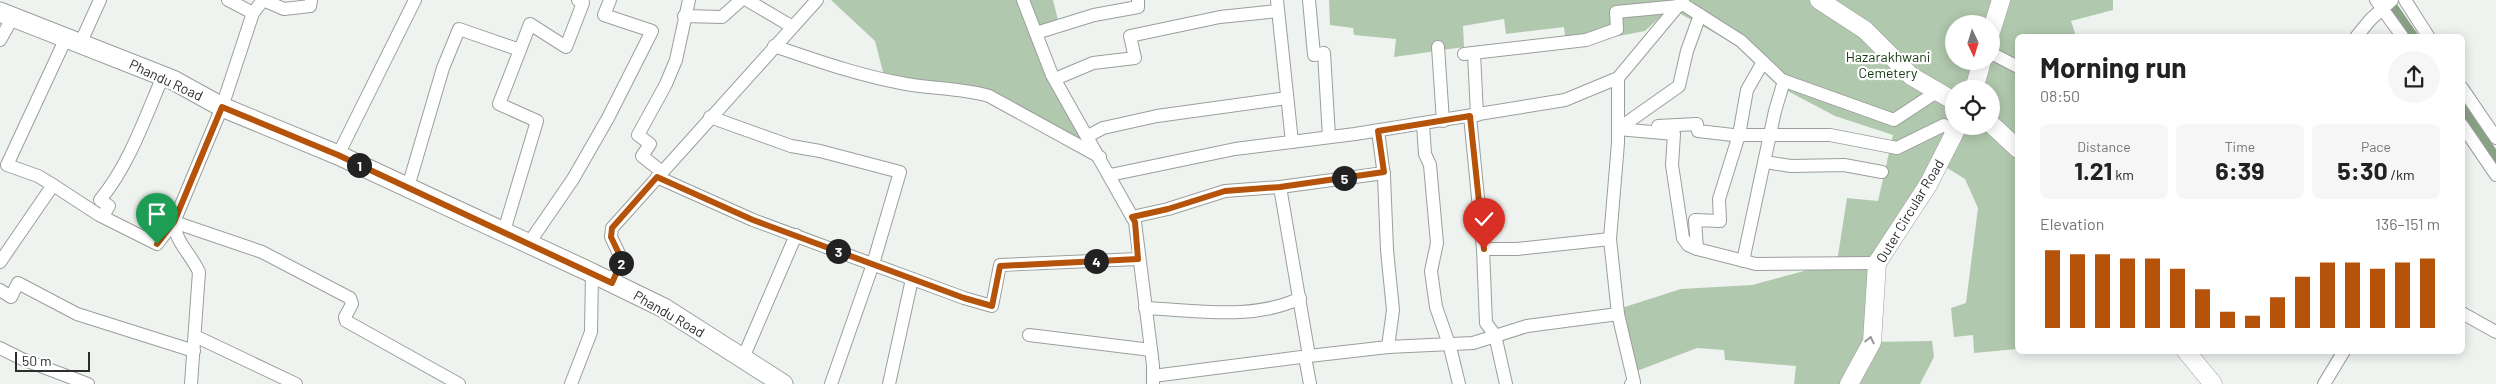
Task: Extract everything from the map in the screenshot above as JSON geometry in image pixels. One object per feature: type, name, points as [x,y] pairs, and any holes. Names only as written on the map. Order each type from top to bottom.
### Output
[{"type":"main road","name":"Phandu Road","points":[[6,15],[164,76],[222,107],[338,155],[504,231],[664,308],[783,384]]},
{"type":"street","points":[[100,0],[73,41],[3,164],[38,176],[103,216],[157,244],[174,222],[222,107],[254,12],[263,0],[284,8],[310,6],[311,0]]},
{"type":"street","points":[[228,0],[254,12]]},
{"type":"street","points":[[338,155],[414,0]]},
{"type":"street","points":[[504,231],[537,121],[499,104],[530,24],[566,46],[583,3],[578,0]]},
{"type":"street","points":[[529,243],[574,178],[608,118],[652,31],[604,15],[610,0]]},
{"type":"street","points":[[689,0],[676,60],[666,84],[638,135],[650,144],[642,156],[659,175],[753,220],[964,298],[992,306],[1000,266],[1138,259]]},
{"type":"street","points":[[684,16],[722,17],[741,0]]},
{"type":"street","points":[[747,0],[791,26]]},
{"type":"street","points":[[612,283],[622,260],[611,237],[612,228],[791,26],[817,0]]},
{"type":"street","points":[[1023,0],[1054,79],[1135,222],[1153,380],[1388,347],[1472,343],[1527,326],[1618,314]]},
{"type":"street","points":[[1036,33],[1094,16],[1138,7],[1138,0]]},
{"type":"street","points":[[1309,0],[1314,55],[1324,53],[1329,137]]},
{"type":"street","points":[[1819,0],[1865,30],[1911,76],[1945,95]]},
{"type":"street","points":[[1996,15],[2001,0]]},
{"type":"street","points":[[2405,0],[2427,34]]},
{"type":"street","points":[[2359,34],[2383,2],[2401,34]]},
{"type":"street","points":[[1506,384],[1494,335],[1486,323],[1484,249],[1469,53],[1586,40],[1617,29],[1616,12],[1681,3],[1741,41],[1784,82],[1894,120],[1938,91]]},
{"type":"street","points":[[1110,175],[1235,149],[1378,131],[1565,100],[1618,78],[1681,3]]},
{"type":"street","points":[[1054,79],[1093,63],[1135,58],[1130,36],[1277,6],[1292,142]]},
{"type":"street","points":[[0,40],[6,15]]},
{"type":"street","points":[[1618,129],[1679,86],[1687,51],[1700,15]]},
{"type":"street","points":[[408,187],[443,68],[459,29],[520,50]]},
{"type":"street","points":[[774,46],[861,75],[944,90],[973,91],[989,96],[1100,158]]},
{"type":"street","points":[[1438,47],[1443,121]]},
{"type":"street","points":[[2000,58],[2015,66]]},
{"type":"street","points":[[1697,249],[1695,220],[1720,221],[1719,199],[1739,135],[1747,90],[1763,62]]},
{"type":"street","points":[[103,216],[109,206],[100,200],[122,167],[164,76]]},
{"type":"street","points":[[1618,78],[1618,129],[1610,239],[1618,314],[1634,382],[1631,384]]},
{"type":"street","points":[[1744,261],[1775,111],[1784,82]]},
{"type":"street","points":[[2465,92],[2496,138]]},
{"type":"street","points":[[1088,136],[1103,128],[1157,116],[1287,98]]},
{"type":"street","points":[[710,118],[791,146],[820,151],[900,172],[872,264],[831,384]]},
{"type":"street","points":[[1423,124],[1425,154],[1430,165],[1436,243],[1431,271],[1436,307],[1450,345],[1459,384]]},
{"type":"street","points":[[1618,129],[1697,124],[1698,131],[1739,135],[1830,135],[1897,148],[1945,125]]},
{"type":"street","points":[[1618,129],[1674,134],[1672,166],[1677,209],[1683,238],[1688,245],[1756,264],[1876,263]]},
{"type":"street","points":[[2465,129],[2496,175]]},
{"type":"street","points":[[1378,131],[1384,172],[1387,250],[1393,310],[1388,347]]},
{"type":"street","points":[[2000,132],[2015,146]]},
{"type":"street","name":"Outer Circular Road","points":[[1849,384],[1872,342],[1876,263],[1928,184],[1954,135]]},
{"type":"street","points":[[1765,162],[1791,166],[1844,165],[1882,172]]},
{"type":"street","points":[[1132,217],[1168,209],[1225,191],[1280,187],[1384,172]]},
{"type":"street","points":[[0,262],[53,185]]},
{"type":"street","points":[[1280,187],[1296,286],[1300,298],[1310,384]]},
{"type":"street","points":[[174,222],[177,239],[194,260],[199,272],[191,384]]},
{"type":"street","points":[[174,222],[262,252],[350,298],[352,304],[345,317],[346,321],[459,384]]},
{"type":"street","points":[[743,358],[796,235]]},
{"type":"street","points":[[1484,249],[1517,249],[1610,239]]},
{"type":"street","points":[[571,384],[591,332],[592,273]]},
{"type":"street","points":[[889,384],[912,279]]},
{"type":"street","points":[[0,290],[11,297],[18,283],[77,314],[194,351]]},
{"type":"street","points":[[1145,308],[1245,312],[1290,303],[1300,298]]},
{"type":"street","points":[[2465,315],[2496,332]]},
{"type":"street","points":[[1029,335],[1151,350]]},
{"type":"street","points":[[195,336],[296,384]]},
{"type":"street","points":[[0,348],[22,359],[88,384]]},
{"type":"street","points":[[2188,354],[2213,384]]},
{"type":"street","points":[[2324,384],[2342,354]]},
{"type":"green space","points":[[831,0],[1053,0],[1059,24],[1034,28],[1100,157],[989,96],[885,80],[875,41]]},
{"type":"green space","name":"Hazarakhwani Cemetery","points":[[1329,0],[2113,0],[2113,10],[2071,21],[2075,34],[2015,34],[2015,349],[1974,353],[1973,335],[1954,337],[1951,308],[1966,303],[1978,208],[1965,179],[1939,163],[1877,263],[1872,342],[1932,341],[1934,357],[1920,384],[1794,384],[1796,366],[1725,360],[1724,350],[1697,348],[1629,374],[1612,311],[1681,289],[1752,285],[1837,262],[1847,198],[1878,201],[1893,135],[1835,116],[1778,86],[1733,43],[1670,8],[1645,31],[1566,46],[1564,27],[1506,34],[1504,19],[1463,26],[1464,47],[1394,57],[1396,39],[1354,35],[1353,28],[1330,25]]},
{"type":"waterway","points":[[2388,0],[2412,34]]},
{"type":"waterway","points":[[2465,113],[2496,158]]},
{"type":"route","points":[[157,244],[174,222],[222,107],[338,155],[486,222],[612,283],[622,260],[610,232],[657,177],[753,220],[964,298],[992,306],[1000,266],[1138,259],[1135,222],[1132,217],[1168,209],[1225,191],[1280,187],[1384,172],[1378,131],[1470,116],[1484,249]]}]
